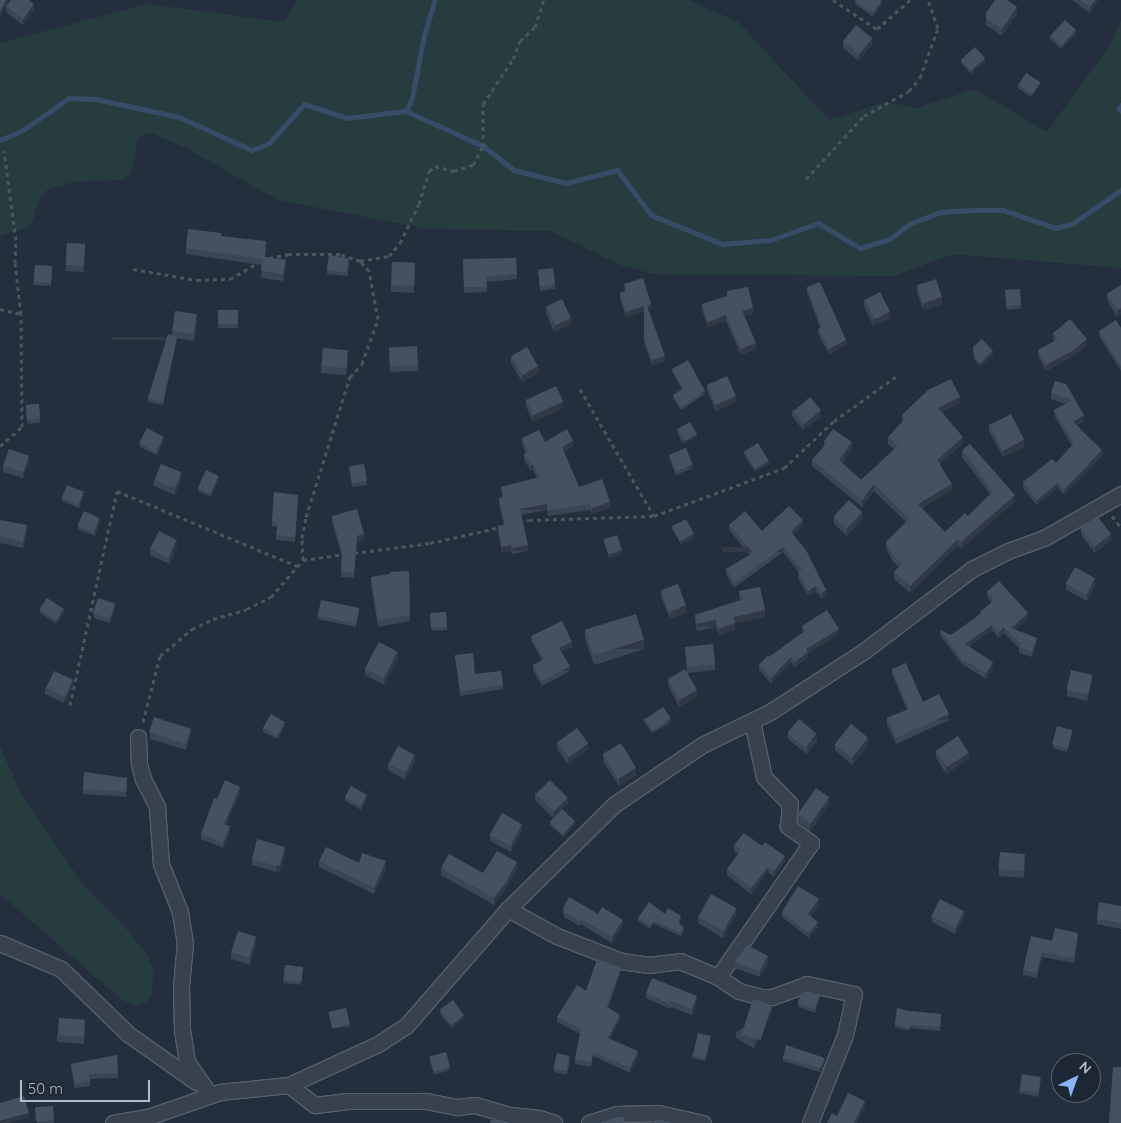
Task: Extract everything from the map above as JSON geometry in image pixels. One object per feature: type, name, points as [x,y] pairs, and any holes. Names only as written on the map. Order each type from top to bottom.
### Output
[{"type":"street","points":[[113,1123],[148,1120],[220,1092],[289,1085],[378,1044],[406,1026],[508,909],[615,804],[702,745],[752,722],[864,651],[972,570],[1008,551],[1044,538],[1104,506],[1121,494]]},
{"type":"street","points":[[718,976],[761,913],[795,870],[811,843],[788,826],[790,804],[764,777],[752,722]]},
{"type":"street","points":[[138,737],[139,764],[143,779],[157,807],[161,864],[180,912],[185,944],[181,986],[182,1030],[187,1062],[205,1088]]},
{"type":"street","points":[[508,909],[557,936],[569,939],[621,961],[648,965],[680,961],[718,976],[739,991],[760,997],[772,997],[807,984],[854,994],[845,1035],[810,1123]]},
{"type":"street","points":[[0,943],[61,968],[128,1034],[205,1088],[220,1092]]},
{"type":"street","points":[[289,1085],[315,1105],[346,1101],[426,1101],[458,1107],[475,1105],[510,1115],[539,1118],[554,1123]]},
{"type":"street","points":[[589,1123],[616,1114],[658,1113],[703,1123]]},
{"type":"path","points":[[360,261],[389,256],[400,244],[419,204],[429,171],[435,166],[454,171],[472,165],[483,146],[483,104],[512,58],[520,41],[535,27],[544,0]]},
{"type":"path","points":[[833,0],[877,29],[910,0]]},
{"type":"path","points":[[806,179],[864,116],[909,91],[920,78],[938,28],[928,0]]},
{"type":"path","points":[[0,446],[22,427],[21,314],[15,263],[16,240],[4,151]]},
{"type":"path","points":[[133,269],[197,280],[230,279],[267,258],[289,254],[340,254],[360,261],[369,271],[378,319],[362,364],[350,377],[306,517],[302,538],[303,560]]},
{"type":"path","points":[[0,309],[21,314]]},
{"type":"path","points":[[138,737],[160,656],[192,629],[213,619],[247,609],[271,597],[303,560],[430,543],[529,520],[654,516],[784,468],[834,420],[898,375]]},
{"type":"path","points":[[580,389],[654,516]]},
{"type":"path","points":[[70,705],[116,491],[297,566]]},
{"type":"green space","points":[[298,0],[689,0],[738,22],[829,120],[886,102],[917,108],[975,89],[1047,132],[1112,42],[1121,20],[1121,268],[953,254],[894,276],[653,274],[620,265],[551,231],[428,229],[278,200],[186,148],[153,134],[144,134],[137,139],[130,175],[122,180],[73,182],[47,190],[41,196],[32,222],[26,228],[0,236],[0,43],[147,4],[284,22]]},
{"type":"green space","points":[[0,746],[22,796],[82,883],[122,924],[146,953],[154,969],[151,996],[145,1003],[136,1006],[121,999],[0,894]]},
{"type":"building","points":[[0,0],[6,0],[0,12]]},
{"type":"building","points":[[11,0],[29,0],[34,4],[23,19],[6,6]]},
{"type":"building","points":[[856,0],[880,0],[882,1],[873,13]]},
{"type":"building","points":[[995,0],[1007,0],[1017,7],[1002,29],[986,18],[986,13]]},
{"type":"building","points":[[1080,0],[1095,0],[1090,7]]},
{"type":"building","points":[[1065,20],[1076,30],[1062,46],[1051,36]]},
{"type":"building","points":[[856,25],[872,38],[859,55],[843,41]]},
{"type":"building","points":[[975,47],[985,58],[971,71],[961,60]]},
{"type":"building","points":[[1026,73],[1040,82],[1033,94],[1018,85]]},
{"type":"building","points":[[188,229],[221,233],[221,236],[266,241],[265,257],[286,260],[283,274],[261,271],[263,259],[186,248]]},
{"type":"building","points":[[67,243],[85,244],[84,266],[66,265]]},
{"type":"building","points":[[329,255],[349,258],[346,273],[327,270]]},
{"type":"building","points":[[516,258],[517,274],[486,276],[487,287],[464,287],[463,259]]},
{"type":"building","points":[[392,262],[415,263],[414,286],[391,285]]},
{"type":"building","points":[[35,265],[52,266],[51,283],[34,282]]},
{"type":"building","points":[[553,268],[555,285],[540,287],[538,270]]},
{"type":"building","points":[[643,278],[651,304],[647,306],[665,356],[652,360],[644,337],[644,306],[626,312],[620,293],[626,291],[624,284]]},
{"type":"building","points":[[936,279],[942,297],[923,303],[917,285]]},
{"type":"building","points":[[820,282],[846,340],[829,349],[818,329],[822,327],[807,287]]},
{"type":"building","points":[[1121,285],[1121,308],[1117,310],[1107,294]]},
{"type":"building","points":[[748,287],[753,308],[742,311],[756,343],[741,349],[726,315],[708,322],[702,304],[728,296],[727,291]]},
{"type":"building","points":[[1020,289],[1021,305],[1006,306],[1005,290]]},
{"type":"building","points":[[880,292],[890,312],[875,319],[865,300]]},
{"type":"building","points":[[562,299],[571,318],[555,325],[547,306]]},
{"type":"building","points":[[218,310],[238,310],[238,324],[218,324]]},
{"type":"building","points":[[175,311],[197,314],[194,334],[172,331]]},
{"type":"building","points":[[1070,319],[1087,339],[1074,350],[1046,365],[1038,350],[1058,339],[1053,333]]},
{"type":"building","points":[[1116,320],[1121,328],[1121,366],[1099,331]]},
{"type":"building","points":[[168,334],[177,337],[163,402],[148,398]]},
{"type":"building","points":[[982,339],[993,351],[980,363],[974,356],[973,347]]},
{"type":"building","points":[[417,346],[418,365],[390,366],[389,347]]},
{"type":"building","points":[[527,347],[538,366],[522,375],[511,356]]},
{"type":"building","points":[[323,348],[348,350],[346,368],[321,366]]},
{"type":"building","points":[[688,360],[705,391],[681,407],[673,395],[683,389],[672,369]]},
{"type":"building","points":[[727,376],[736,396],[716,405],[707,385]]},
{"type":"building","points":[[951,379],[960,397],[938,408],[963,437],[937,460],[952,484],[918,504],[945,532],[965,513],[968,516],[993,492],[962,450],[970,444],[1015,495],[961,542],[958,539],[910,586],[894,572],[902,564],[893,555],[886,542],[909,519],[874,484],[862,500],[812,460],[827,443],[824,441],[833,429],[852,442],[839,460],[861,480],[898,446],[888,437],[905,419],[902,415],[928,390]]},
{"type":"building","points":[[1055,381],[1066,384],[1084,415],[1073,422],[1102,450],[1064,490],[1058,483],[1037,500],[1023,482],[1052,459],[1056,463],[1074,443],[1054,410],[1073,400],[1051,393]]},
{"type":"building","points":[[556,386],[563,401],[533,415],[526,400]]},
{"type":"building","points":[[810,397],[821,410],[804,424],[793,411]]},
{"type":"building","points":[[39,404],[40,419],[27,420],[26,405]]},
{"type":"building","points":[[1011,414],[1024,440],[1003,451],[990,425]]},
{"type":"building","points":[[690,422],[697,434],[685,441],[678,429]]},
{"type":"building","points":[[147,428],[164,437],[156,452],[139,443]]},
{"type":"building","points":[[567,429],[573,441],[562,447],[579,487],[602,479],[610,502],[592,508],[590,504],[548,510],[547,504],[520,509],[528,545],[512,548],[511,545],[502,547],[498,526],[505,525],[499,498],[503,497],[501,487],[540,477],[533,464],[531,465],[524,454],[528,452],[522,438],[539,430],[545,442]]},
{"type":"building","points":[[758,443],[769,461],[755,469],[744,451]]},
{"type":"building","points":[[686,448],[693,465],[676,471],[669,455]]},
{"type":"building","points":[[9,449],[29,456],[23,472],[3,465]]},
{"type":"building","points":[[161,464],[181,472],[175,488],[155,480]]},
{"type":"building","points":[[364,464],[367,481],[352,483],[349,467]]},
{"type":"building","points":[[206,470],[219,476],[210,494],[198,488]]},
{"type":"building","points":[[67,485],[84,492],[78,505],[62,498]]},
{"type":"building","points":[[274,492],[298,495],[295,537],[276,535],[278,522],[272,521]]},
{"type":"building","points":[[849,500],[862,512],[846,529],[833,517]]},
{"type":"building","points":[[789,506],[803,520],[791,532],[806,550],[826,590],[822,593],[816,586],[808,591],[798,572],[802,570],[783,547],[734,583],[726,569],[753,553],[729,525],[745,511],[762,531]]},
{"type":"building","points":[[357,509],[364,534],[357,536],[354,572],[341,571],[342,552],[332,516]]},
{"type":"building","points":[[84,511],[100,518],[93,533],[77,526]]},
{"type":"building","points":[[1097,516],[1111,534],[1095,547],[1080,529]]},
{"type":"building","points":[[686,519],[694,534],[680,542],[672,527]]},
{"type":"building","points":[[0,520],[27,525],[23,542],[0,536]]},
{"type":"building","points":[[159,531],[177,540],[168,558],[150,549]]},
{"type":"building","points":[[617,535],[622,550],[609,555],[604,539]]},
{"type":"building","points":[[1075,567],[1095,578],[1086,595],[1066,584]]},
{"type":"building","points":[[409,571],[410,615],[378,620],[371,577],[390,574],[390,572]]},
{"type":"building","points":[[999,581],[1028,613],[1011,628],[1037,638],[1032,652],[1019,647],[1021,644],[1004,627],[999,632],[992,625],[965,644],[993,662],[986,673],[962,659],[940,630],[951,635],[982,613],[980,612],[994,600],[987,592]]},
{"type":"building","points":[[678,584],[686,606],[669,612],[661,590]]},
{"type":"building","points":[[760,587],[765,610],[733,617],[735,623],[719,629],[716,620],[697,624],[695,615],[744,599],[739,591]]},
{"type":"building","points":[[47,598],[64,609],[56,621],[39,610]]},
{"type":"building","points":[[98,598],[115,604],[110,619],[93,613]]},
{"type":"building","points":[[321,600],[359,608],[356,624],[318,616]]},
{"type":"building","points":[[827,610],[839,629],[806,649],[808,652],[795,662],[791,657],[771,678],[759,665],[768,655],[769,657],[805,631],[802,626]]},
{"type":"building","points":[[446,612],[447,627],[431,628],[430,613]]},
{"type":"building","points":[[636,614],[644,640],[593,655],[585,629]]},
{"type":"building","points":[[562,621],[572,642],[559,648],[570,666],[542,681],[533,665],[544,659],[531,636]]},
{"type":"building","points":[[379,642],[398,652],[383,678],[365,668]]},
{"type":"building","points":[[713,644],[715,664],[687,667],[685,647]]},
{"type":"building","points":[[473,653],[475,674],[501,671],[503,685],[460,691],[455,655]]},
{"type":"building","points":[[906,663],[923,702],[939,694],[949,714],[896,738],[887,718],[909,709],[892,669]]},
{"type":"building","points":[[685,669],[697,690],[680,700],[668,679]]},
{"type":"building","points":[[1071,670],[1092,675],[1088,694],[1067,689]]},
{"type":"building","points":[[54,671],[73,680],[65,697],[46,688]]},
{"type":"building","points":[[663,707],[671,719],[653,731],[645,719]]},
{"type":"building","points":[[271,714],[285,722],[277,736],[263,728]]},
{"type":"building","points":[[154,717],[191,729],[186,744],[149,732]]},
{"type":"building","points":[[799,719],[817,734],[805,748],[787,733]]},
{"type":"building","points":[[851,724],[868,738],[852,758],[835,744]]},
{"type":"building","points":[[1057,726],[1072,730],[1068,748],[1052,744]]},
{"type":"building","points":[[577,728],[588,743],[569,757],[558,742]]},
{"type":"building","points":[[958,736],[969,753],[947,767],[936,750]]},
{"type":"building","points":[[621,743],[636,768],[618,779],[603,754]]},
{"type":"building","points":[[398,746],[415,755],[405,773],[389,764]]},
{"type":"building","points":[[84,772],[127,778],[126,792],[83,789]]},
{"type":"building","points":[[225,780],[240,787],[224,824],[230,826],[223,843],[201,834],[214,798],[217,799]]},
{"type":"building","points":[[550,780],[568,798],[554,812],[536,794]]},
{"type":"building","points":[[351,786],[367,795],[360,806],[345,797]]},
{"type":"building","points":[[816,788],[829,797],[811,823],[798,814]]},
{"type":"building","points":[[562,809],[575,821],[563,834],[550,822]]},
{"type":"building","points":[[502,813],[522,824],[510,846],[490,835]]},
{"type":"building","points":[[744,833],[762,846],[765,842],[785,856],[774,871],[768,867],[751,888],[727,869],[741,850],[734,845]]},
{"type":"building","points":[[257,839],[285,847],[280,865],[276,866],[252,859]]},
{"type":"building","points":[[326,847],[359,863],[362,853],[386,861],[374,888],[319,861]]},
{"type":"building","points":[[497,851],[517,862],[494,898],[441,868],[449,854],[483,873]]},
{"type":"building","points":[[1000,852],[1025,854],[1023,871],[999,869]]},
{"type":"building","points":[[798,886],[819,899],[808,914],[818,922],[809,933],[782,912]]},
{"type":"building","points":[[711,894],[736,908],[724,931],[698,917]]},
{"type":"building","points":[[569,897],[598,914],[602,907],[623,920],[612,937],[581,919],[580,921],[564,912],[566,909],[563,908]]},
{"type":"building","points":[[940,899],[964,911],[955,928],[931,916]]},
{"type":"building","points":[[649,902],[665,914],[668,908],[681,916],[678,923],[684,927],[681,933],[654,921],[650,926],[638,918]]},
{"type":"building","points":[[1099,902],[1121,906],[1121,923],[1097,919]]},
{"type":"building","points":[[1055,928],[1078,933],[1074,958],[1042,952],[1037,973],[1023,970],[1031,936],[1052,941]]},
{"type":"building","points":[[238,931],[256,937],[249,958],[231,952]]},
{"type":"building","points":[[747,945],[768,956],[760,971],[735,962]]},
{"type":"building","points":[[597,959],[621,968],[607,1007],[620,1015],[608,1038],[638,1051],[630,1068],[593,1052],[591,1062],[575,1059],[581,1029],[557,1017],[577,985],[586,991]]},
{"type":"building","points":[[285,965],[303,967],[301,982],[283,980]]},
{"type":"building","points":[[652,978],[697,996],[692,1009],[671,1001],[670,1004],[646,993]]},
{"type":"building","points":[[808,991],[820,995],[815,1009],[798,1003],[801,993]]},
{"type":"building","points":[[753,999],[772,1005],[761,1040],[742,1034]]},
{"type":"building","points":[[453,1000],[464,1015],[451,1025],[440,1009]]},
{"type":"building","points":[[346,1008],[350,1025],[332,1029],[328,1012]]},
{"type":"building","points":[[897,1008],[941,1014],[940,1027],[910,1025],[909,1028],[895,1024]]},
{"type":"building","points":[[59,1018],[85,1020],[84,1037],[58,1035]]},
{"type":"building","points":[[698,1033],[711,1036],[705,1058],[693,1055]]},
{"type":"building","points":[[786,1045],[825,1058],[820,1068],[783,1058]]},
{"type":"building","points":[[446,1052],[450,1067],[434,1072],[430,1056]]},
{"type":"building","points":[[557,1053],[570,1056],[566,1072],[553,1069]]},
{"type":"building","points":[[117,1055],[118,1073],[89,1074],[90,1081],[75,1083],[71,1064]]},
{"type":"building","points":[[1113,1067],[1121,1067],[1121,1123],[1109,1123]]},
{"type":"building","points":[[1022,1074],[1041,1077],[1038,1093],[1019,1090]]},
{"type":"building","points":[[848,1093],[865,1101],[854,1123],[827,1123],[832,1113],[837,1116]]},
{"type":"building","points":[[24,1096],[29,1113],[0,1121],[0,1103]]},
{"type":"building","points":[[53,1106],[54,1120],[36,1121],[35,1107]]},
{"type":"building","points":[[493,1117],[504,1123],[490,1123]]},
{"type":"building","points":[[625,1117],[623,1123],[602,1123],[602,1122]]},
{"type":"building","points":[[655,1119],[669,1122],[669,1123],[654,1123]]},
{"type":"waterway","points":[[406,111],[412,98],[424,35],[435,0]]},
{"type":"waterway","points":[[0,140],[23,130],[69,98],[95,99],[179,117],[252,150],[269,143],[304,104],[347,118],[406,111],[483,146],[514,170],[566,183],[617,170],[651,215],[722,244],[771,240],[818,223],[860,248],[890,239],[909,224],[941,212],[971,210],[1003,210],[1056,228],[1073,223],[1121,190]]},
{"type":"waterway","points":[[1121,105],[1119,108],[1121,111]]}]
